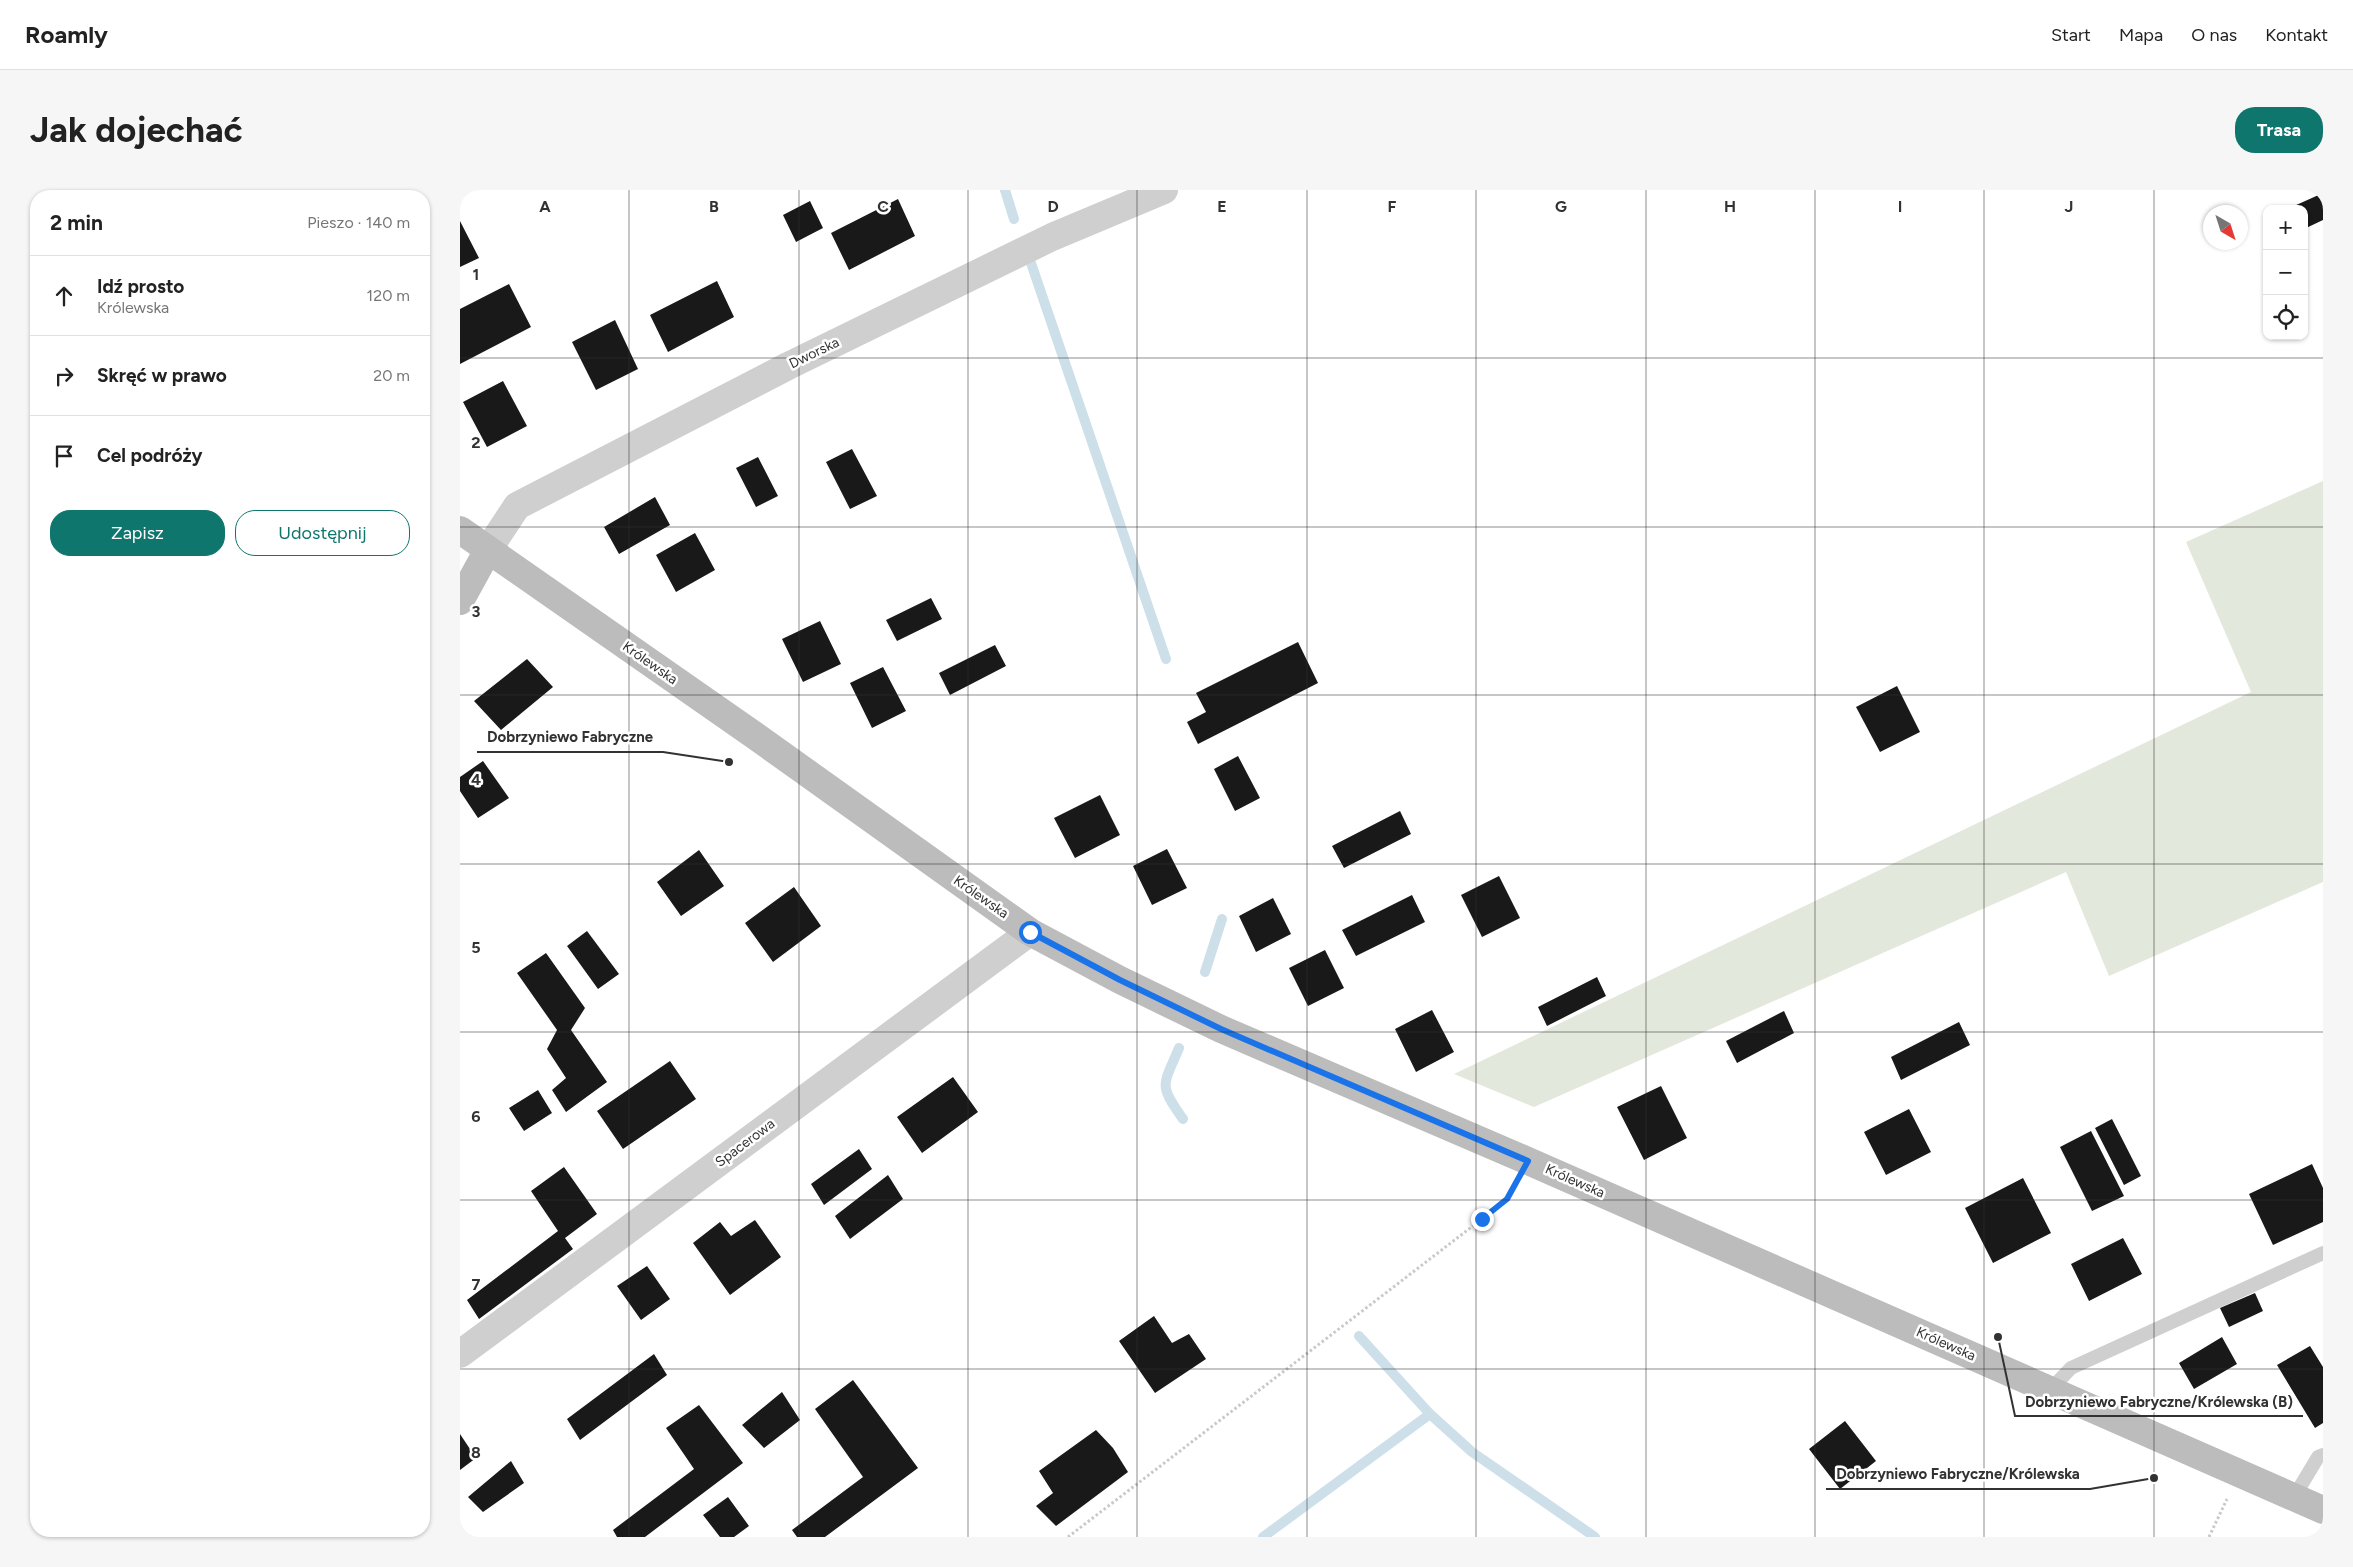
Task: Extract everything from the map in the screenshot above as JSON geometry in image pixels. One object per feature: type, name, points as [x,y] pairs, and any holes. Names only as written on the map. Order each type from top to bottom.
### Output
[{"type":"street","name":"Dworska","points":[[488,550],[517,506],[788,366],[1052,237],[1164,190]]},
{"type":"street","name":"Królewska","points":[[460,530],[754,735],[1030,932],[1120,980],[1221,1029],[1528,1161],[2323,1510]]},
{"type":"street","points":[[460,601],[488,550]]},
{"type":"street","name":"Spacerowa","points":[[460,1354],[1030,932]]},
{"type":"lane","points":[[2050,1390],[2071,1368],[2323,1253]]},
{"type":"lane","points":[[2294,1497],[2318,1457],[2323,1455]]},
{"type":"path","points":[[1068,1537],[1507,1199],[1528,1161]]},
{"type":"path","points":[[2209,1537],[2239,1473]]},
{"type":"shaded area","points":[[2323,481],[2323,882],[2109,976],[2066,872],[1534,1107],[1454,1074],[2251,692],[2186,542]]},
{"type":"building","points":[[2323,193],[2323,220],[2308,227],[2308,205],[2296,205]]},
{"type":"building","points":[[898,199],[915,236],[849,270],[831,233]]},
{"type":"building","points":[[810,201],[823,228],[796,242],[783,215]]},
{"type":"building","points":[[460,221],[479,258],[460,267]]},
{"type":"building","points":[[717,281],[734,317],[668,352],[650,315]]},
{"type":"building","points":[[509,284],[531,327],[460,364],[460,309]]},
{"type":"building","points":[[615,320],[638,369],[596,390],[572,342]]},
{"type":"building","points":[[503,381],[527,426],[487,447],[463,402]]},
{"type":"building","points":[[852,449],[877,496],[850,509],[826,462]]},
{"type":"building","points":[[758,457],[778,496],[756,507],[736,468]]},
{"type":"building","points":[[655,497],[670,525],[619,554],[604,527]]},
{"type":"building","points":[[695,533],[715,570],[676,592],[656,555]]},
{"type":"building","points":[[931,598],[942,619],[897,641],[886,620]]},
{"type":"building","points":[[820,621],[841,664],[803,682],[782,639]]},
{"type":"building","points":[[1298,642],[1318,683],[1198,744],[1187,722],[1206,712],[1196,693]]},
{"type":"building","points":[[995,645],[1006,666],[950,695],[939,673]]},
{"type":"building","points":[[527,659],[553,687],[501,730],[474,701]]},
{"type":"building","points":[[883,667],[906,711],[872,728],[850,683]]},
{"type":"building","points":[[1897,686],[1920,732],[1880,752],[1856,707]]},
{"type":"building","points":[[1238,756],[1260,798],[1235,811],[1214,769]]},
{"type":"building","points":[[483,761],[509,798],[478,818],[460,791],[460,777]]},
{"type":"building","points":[[1100,795],[1120,835],[1075,858],[1054,818]]},
{"type":"building","points":[[1400,811],[1411,834],[1344,868],[1332,846]]},
{"type":"building","points":[[1167,849],[1187,888],[1152,905],[1133,866]]},
{"type":"building","points":[[699,850],[724,886],[681,916],[657,882]]},
{"type":"building","points":[[1499,876],[1520,918],[1482,937],[1461,895]]},
{"type":"building","points":[[794,887],[821,926],[773,962],[745,923]]},
{"type":"building","points":[[1412,895],[1425,922],[1356,956],[1342,930]]},
{"type":"building","points":[[1273,898],[1291,934],[1256,952],[1239,916]]},
{"type":"building","points":[[587,931],[619,974],[598,989],[567,946]]},
{"type":"building","points":[[1325,950],[1344,988],[1308,1006],[1289,968]]},
{"type":"building","points":[[546,953],[585,1008],[571,1030],[607,1082],[566,1112],[552,1090],[566,1078],[547,1049],[557,1030],[517,973]]},
{"type":"building","points":[[1597,977],[1606,996],[1547,1026],[1538,1007]]},
{"type":"building","points":[[1432,1010],[1454,1052],[1416,1072],[1395,1029]]},
{"type":"building","points":[[1784,1011],[1794,1033],[1737,1063],[1726,1041]]},
{"type":"building","points":[[1959,1022],[1970,1045],[1901,1080],[1891,1057]]},
{"type":"building","points":[[670,1061],[696,1099],[623,1149],[597,1111]]},
{"type":"building","points":[[953,1077],[978,1112],[922,1153],[897,1117]]},
{"type":"building","points":[[1661,1086],[1687,1138],[1644,1160],[1617,1107]]},
{"type":"building","points":[[538,1090],[552,1113],[524,1131],[509,1108]]},
{"type":"building","points":[[1909,1109],[1931,1152],[1886,1175],[1864,1132]]},
{"type":"building","points":[[2112,1119],[2141,1176],[2124,1185],[2095,1128]]},
{"type":"building","points":[[2091,1131],[2124,1196],[2092,1211],[2060,1147]]},
{"type":"building","points":[[859,1149],[872,1169],[824,1205],[811,1184]]},
{"type":"building","points":[[2312,1164],[2323,1188],[2323,1222],[2273,1245],[2249,1194]]},
{"type":"building","points":[[564,1167],[597,1214],[565,1238],[573,1249],[479,1319],[467,1300],[558,1231],[531,1191]]},
{"type":"building","points":[[888,1175],[903,1199],[850,1239],[835,1216]]},
{"type":"building","points":[[2023,1178],[2051,1233],[1993,1263],[1965,1208]]},
{"type":"building","points":[[755,1220],[781,1257],[730,1295],[693,1243],[720,1222],[731,1236]]},
{"type":"building","points":[[2123,1238],[2142,1274],[2089,1301],[2071,1264]]},
{"type":"building","points":[[647,1266],[670,1299],[641,1320],[617,1286]]},
{"type":"building","points":[[2255,1293],[2263,1311],[2229,1327],[2220,1308]]},
{"type":"building","points":[[1154,1316],[1172,1343],[1189,1334],[1206,1359],[1155,1393],[1119,1341]]},
{"type":"building","points":[[2222,1337],[2237,1364],[2194,1389],[2179,1363]]},
{"type":"building","points":[[2310,1346],[2323,1367],[2323,1423],[2315,1428],[2277,1365]]},
{"type":"building","points":[[654,1354],[667,1375],[580,1440],[567,1419]]},
{"type":"building","points":[[853,1380],[918,1468],[825,1537],[797,1537],[792,1530],[863,1477],[815,1409]]},
{"type":"building","points":[[782,1392],[800,1420],[764,1448],[742,1425]]},
{"type":"building","points":[[699,1405],[743,1463],[645,1537],[617,1537],[613,1530],[694,1469],[666,1428]]},
{"type":"building","points":[[1845,1421],[1876,1461],[1840,1489],[1809,1449]]},
{"type":"building","points":[[1096,1430],[1113,1448],[1128,1472],[1056,1526],[1036,1506],[1053,1493],[1039,1471]]},
{"type":"building","points":[[460,1434],[476,1458],[460,1470]]},
{"type":"building","points":[[511,1461],[524,1483],[483,1512],[468,1497]]},
{"type":"building","points":[[728,1497],[749,1526],[734,1537],[720,1537],[703,1515]]},
{"type":"waterway","points":[[1005,190],[1014,219]]},
{"type":"waterway","points":[[1031,263],[1166,659]]},
{"type":"waterway","points":[[1205,972],[1222,919]]},
{"type":"waterway","points":[[1179,1048],[1169,1070],[1166,1085],[1170,1098],[1183,1119]]},
{"type":"waterway","points":[[1359,1336],[1430,1414],[1472,1452],[1595,1537]]},
{"type":"waterway","points":[[1263,1537],[1430,1414]]},
{"type":"place","name":"Dobrzyniewo Fabryczne","points":[[729,762]]},
{"type":"place","name":"Dobrzyniewo Fabryczne/Królewska (B)","points":[[1998,1337]]},
{"type":"place","name":"Dobrzyniewo Fabryczne/Królewska","points":[[2154,1478]]},
{"type":"route","points":[[1030,932],[1120,980],[1221,1029],[1528,1161],[1507,1199],[1482,1219]]}]
